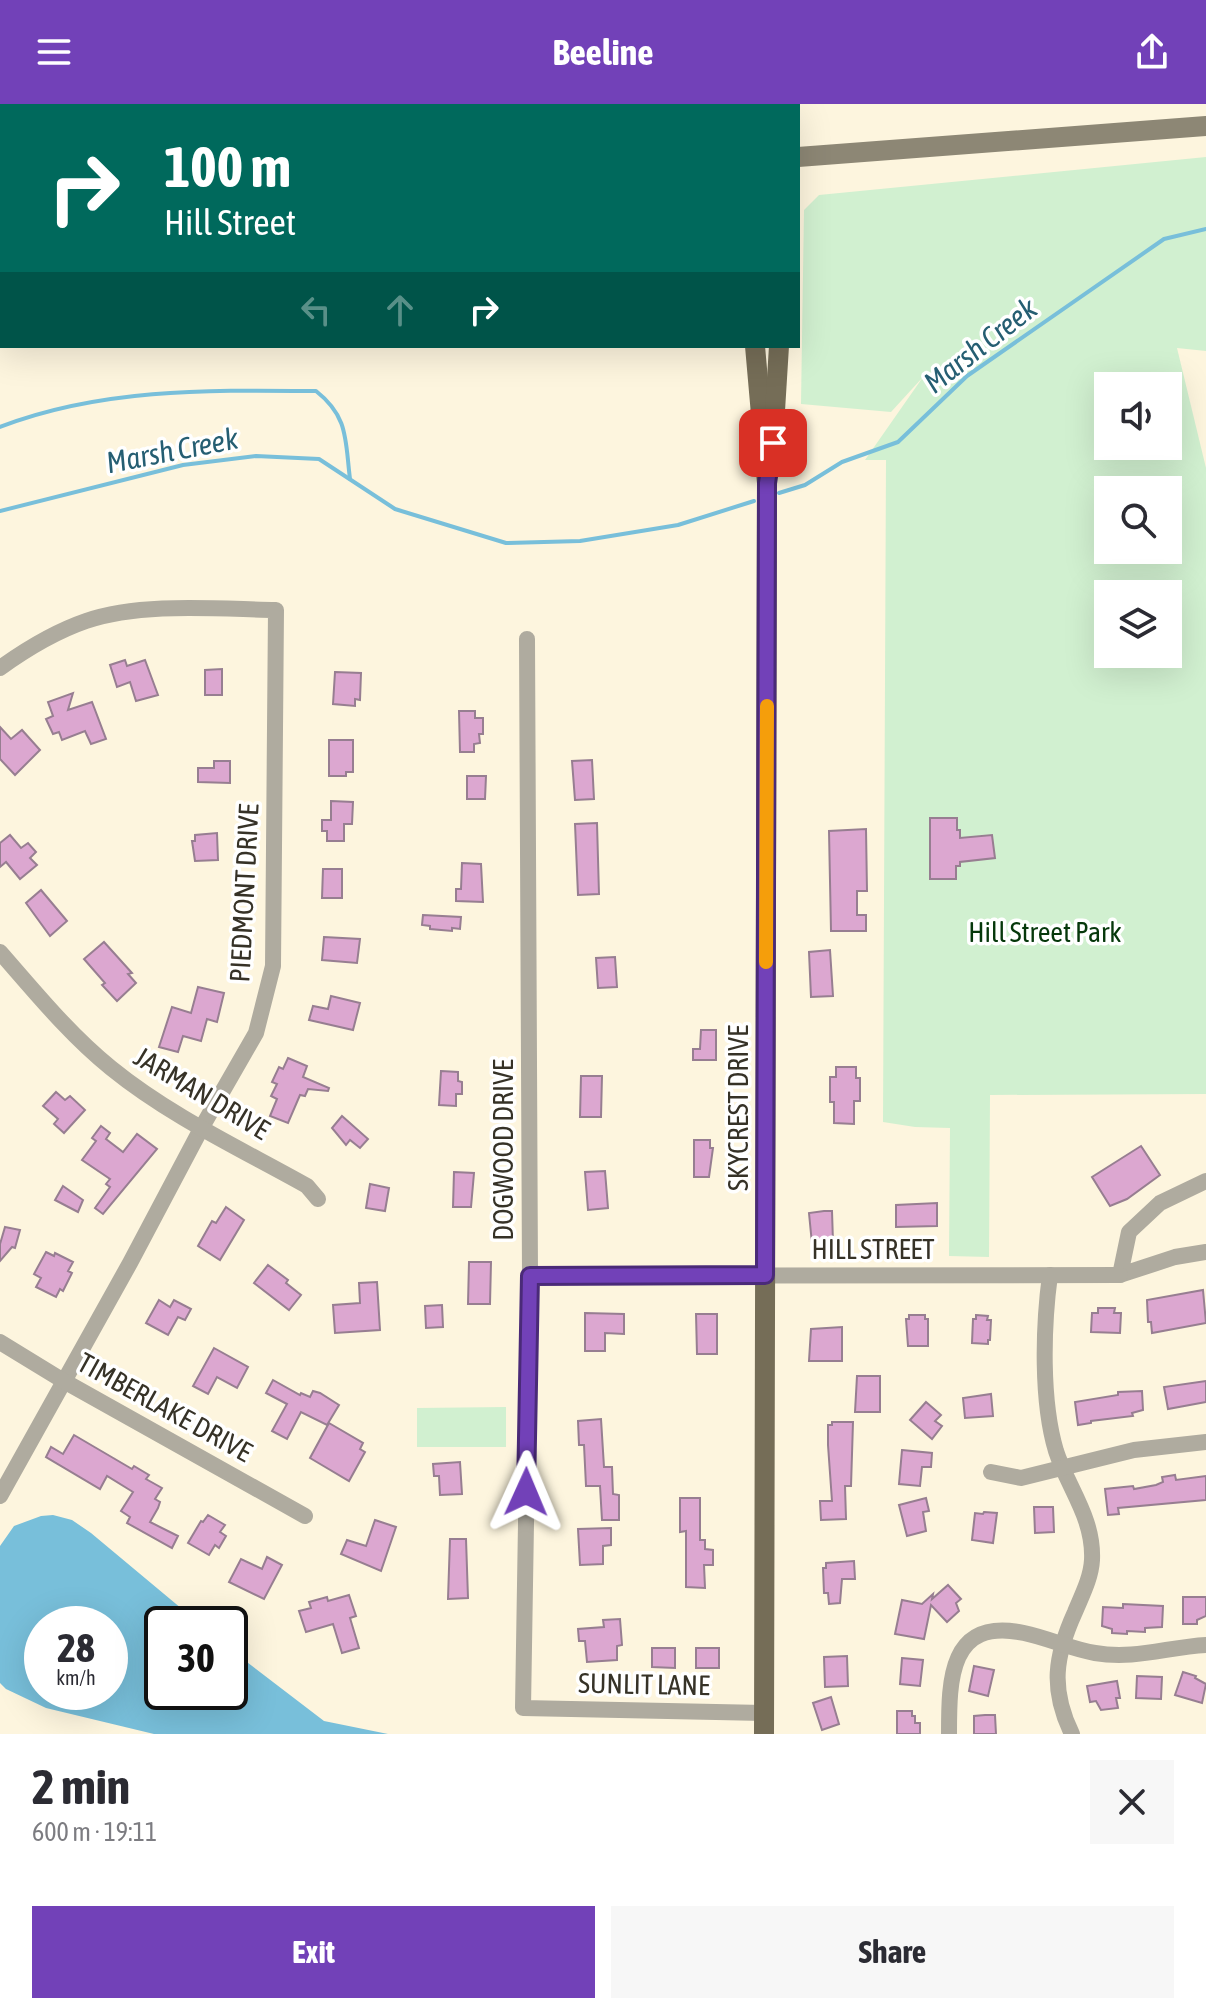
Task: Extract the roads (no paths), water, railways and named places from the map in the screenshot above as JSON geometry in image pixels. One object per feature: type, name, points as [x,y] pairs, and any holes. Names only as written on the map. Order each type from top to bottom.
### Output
[{"type":"main road","points":[[800,157],[1206,126]]},
{"type":"main road","name":"SKYCREST DRIVE","points":[[755,348],[767,483],[764,1734]]},
{"type":"main road","name":"SKYCREST DRIVE","points":[[767,483],[773,443],[779,348]]},
{"type":"street","name":"PIEDMONT DRIVE","points":[[0,668],[46,640],[86,621],[117,614],[153,610],[276,610],[273,966],[256,1033],[0,1496]]},
{"type":"street","name":"DOGWOOD DRIVE","points":[[523,1708],[530,1276],[527,639]]},
{"type":"street","name":"JARMAN DRIVE","points":[[0,952],[63,1023],[109,1067],[157,1102],[307,1186],[318,1199]]},
{"type":"street","points":[[1120,1275],[1129,1232],[1160,1203],[1206,1181]]},
{"type":"street","name":"HILL STREET","points":[[530,1276],[1120,1275],[1175,1257],[1206,1252]]},
{"type":"street","points":[[1050,1275],[1046,1301],[1049,1422],[1062,1468],[1089,1529],[1092,1562],[1089,1580],[1061,1643],[1056,1685],[1062,1712],[1072,1734]]},
{"type":"street","name":"TIMBERLAKE DRIVE","points":[[0,1342],[305,1516]]},
{"type":"street","points":[[991,1472],[1021,1478],[1096,1457],[1206,1442]]},
{"type":"street","points":[[949,1734],[953,1669],[960,1650],[969,1640],[988,1632],[1005,1630],[1094,1653],[1137,1656],[1206,1645]]},
{"type":"street","name":"SUNLIT LANE","points":[[523,1708],[764,1713]]},
{"type":"water","points":[[53,1515],[72,1520],[178,1606],[144,1606],[144,1710],[248,1710],[248,1663],[324,1721],[388,1734],[154,1734],[54,1710],[128,1710],[128,1606],[24,1606],[24,1698],[6,1689],[0,1683],[0,1546],[14,1526],[41,1516]]},
{"type":"waterway","name":"Marsh Creek","points":[[779,493],[805,485],[842,462],[898,442],[967,376],[1164,239],[1206,229]]},
{"type":"waterway","name":"Marsh Creek","points":[[0,427],[38,414],[116,398],[196,392],[316,391],[335,410],[344,430],[350,479]]},
{"type":"waterway","name":"Marsh Creek","points":[[0,511],[183,465],[256,456],[319,459],[395,509],[506,543],[580,541],[678,525],[754,501]]},
{"type":"park label","name":"Hill Street Park","points":[[1045,932]]}]
